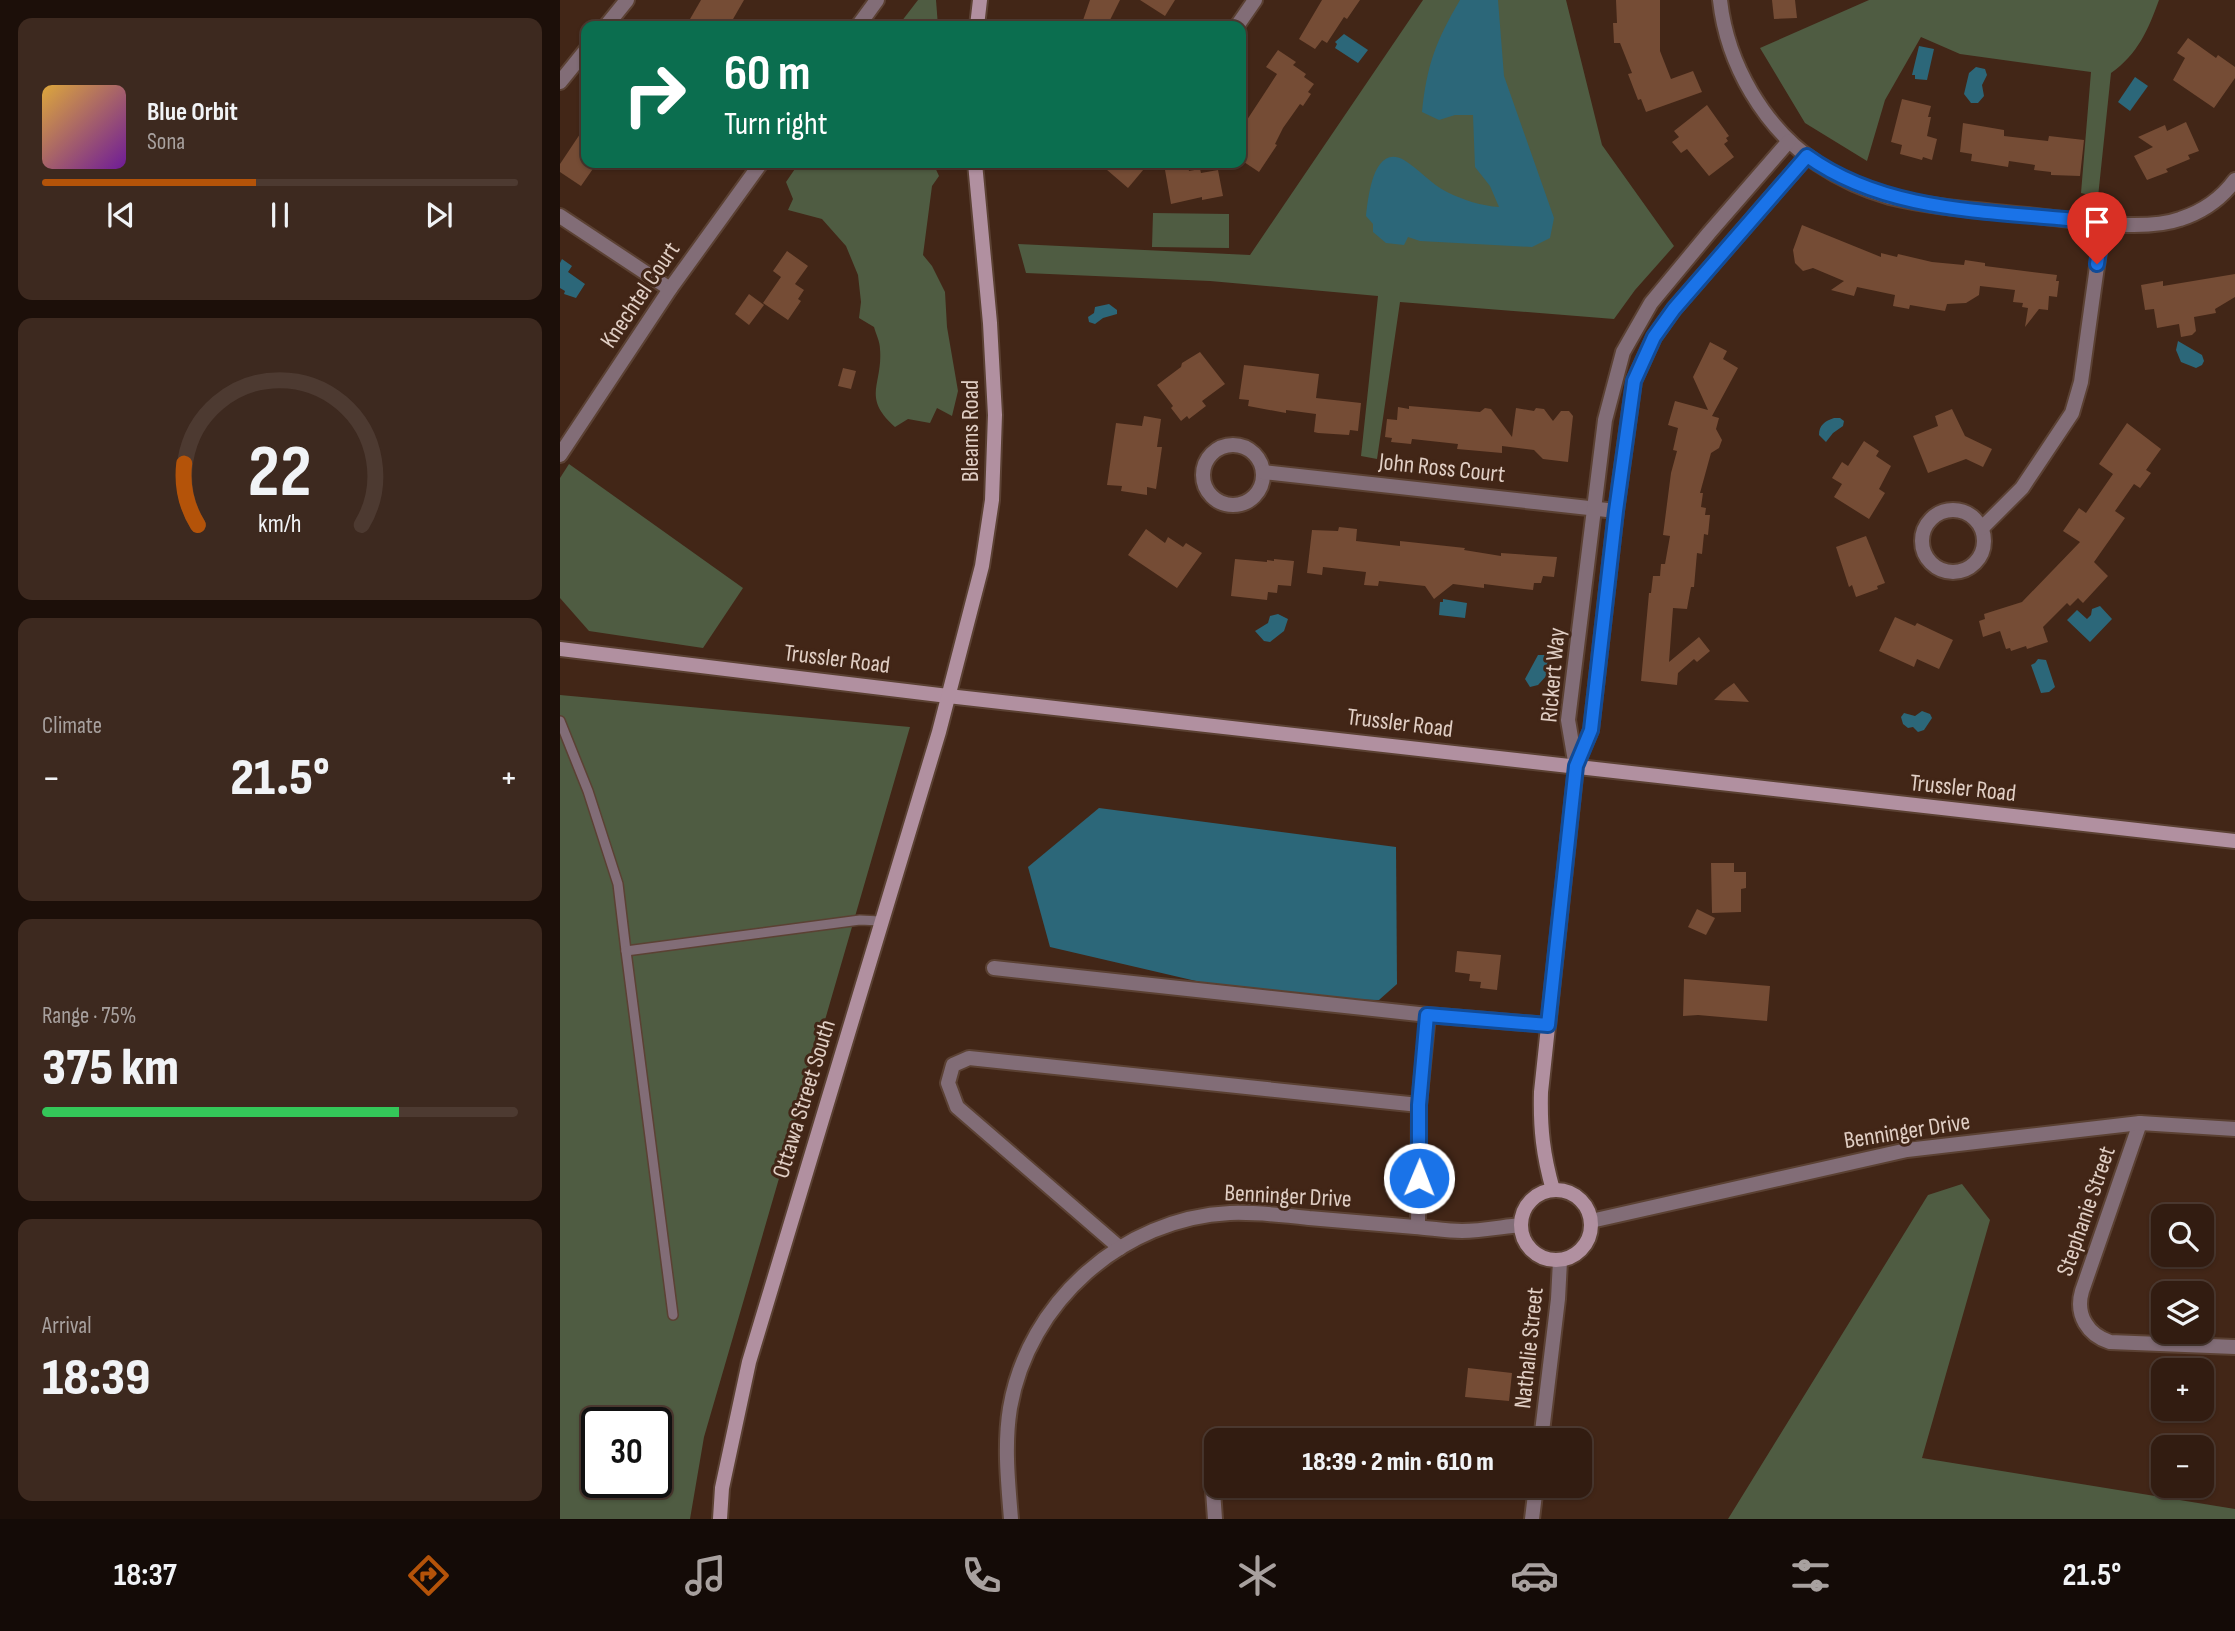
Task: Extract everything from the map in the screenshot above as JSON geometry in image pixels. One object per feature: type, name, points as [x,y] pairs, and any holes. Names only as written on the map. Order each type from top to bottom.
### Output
[{"type":"main road","points":[[978,21],[980,0]]},
{"type":"main road","name":"Bleams Road","points":[[948,696],[982,566],[994,466],[992,359],[975,168]]},
{"type":"main road","name":"Trussler Road","points":[[560,649],[948,696],[2235,841]]},
{"type":"main road","name":"Ottawa Street South","points":[[720,1519],[722,1488],[749,1362],[948,696]]},
{"type":"main road","points":[[1553,1189],[1544,1156],[1540,1124],[1576,766]]},
{"type":"main road","points":[[1553,1189],[1567,1191],[1579,1198],[1591,1221],[1589,1236],[1582,1248],[1571,1257],[1560,1261],[1544,1258],[1531,1251],[1523,1240],[1520,1225],[1522,1213],[1529,1201],[1540,1193],[1553,1189]]},
{"type":"street","points":[[610,21],[627,0]]},
{"type":"street","points":[[862,21],[877,0]]},
{"type":"street","points":[[1240,21],[1255,0]]},
{"type":"street","points":[[1720,0],[1729,42],[1744,78],[1767,116],[1789,141],[1807,156],[1843,179],[1887,196],[1919,203],[2103,223],[2151,224],[2179,220],[2214,202],[2235,180]]},
{"type":"street","points":[[560,82],[581,56]]},
{"type":"street","name":"Rickert Way","points":[[1576,766],[1568,720],[1605,420],[1623,352],[1651,303],[1789,141]]},
{"type":"street","name":"Rickert Way","points":[[1576,766],[1591,730],[1634,381],[1654,337],[1674,309],[1807,156]]},
{"type":"street","name":"Knechtel Court","points":[[560,455],[670,289],[757,168]]},
{"type":"street","points":[[560,216],[670,289]]},
{"type":"street","points":[[1982,528],[2022,488],[2072,413],[2081,382],[2103,223]]},
{"type":"street","points":[[1228,445],[1247,448],[1255,454],[1263,472],[1260,489],[1255,496],[1240,505],[1231,506],[1213,499],[1203,482],[1202,474],[1207,458],[1219,447],[1228,445]]},
{"type":"street","name":"John Ross Court","points":[[1263,472],[1616,511]]},
{"type":"street","points":[[1946,510],[1967,513],[1976,519],[1982,528],[1984,548],[1974,565],[1965,570],[1946,572],[1937,568],[1924,553],[1922,542],[1928,522],[1946,510]]},
{"type":"street","points":[[994,968],[1427,1015],[1548,1025]]},
{"type":"street","points":[[1418,1227],[1419,1105],[1427,1015]]},
{"type":"street","points":[[1120,1248],[957,1107],[948,1083],[953,1065],[969,1058],[1419,1105]]},
{"type":"street","name":"Benninger Drive","points":[[1591,1221],[1907,1150],[2140,1123],[2235,1129]]},
{"type":"street","name":"Stephanie Street","points":[[2140,1123],[2082,1291],[2082,1317],[2093,1333],[2110,1342],[2235,1347]]},
{"type":"street","name":"Benninger Drive","points":[[1012,1519],[1006,1447],[1011,1406],[1022,1366],[1040,1328],[1064,1295],[1094,1266],[1120,1248],[1167,1226],[1194,1218],[1229,1213],[1463,1231],[1520,1225]]},
{"type":"street","name":"Nathalie Street","points":[[1542,1428],[1560,1261]]},
{"type":"street","points":[[1214,1498],[1215,1519]]},
{"type":"street","points":[[1532,1519],[1535,1498]]},
{"type":"lane","points":[[560,721],[588,790],[618,884],[673,1315]]},
{"type":"lane","points":[[626,951],[860,920],[880,921]]},
{"type":"green space","points":[[918,0],[936,0],[938,21],[902,21]]},
{"type":"green space","points":[[1423,0],[1566,0],[1602,145],[1674,246],[1635,290],[1614,319],[1400,302],[1377,459],[1361,456],[1378,296],[1210,281],[1026,273],[1018,244],[1250,255]]},
{"type":"green space","points":[[1869,0],[2159,0],[2141,41],[2128,58],[2111,73],[2098,197],[2081,193],[2091,72],[1960,54],[1921,37],[1885,100],[1867,161],[1805,123],[1760,48]]},
{"type":"green space","points":[[796,168],[935,168],[939,176],[932,186],[923,255],[932,266],[945,292],[947,327],[958,391],[952,416],[937,408],[930,423],[908,419],[895,427],[885,417],[876,399],[879,344],[874,327],[859,318],[861,302],[858,275],[846,246],[822,219],[788,210],[793,199],[786,182]]},
{"type":"green space","points":[[1153,213],[1229,214],[1229,248],[1152,247]]},
{"type":"green space","points":[[569,464],[743,588],[703,648],[589,631],[560,598],[560,478]]},
{"type":"green space","points":[[560,695],[910,727],[704,1437],[690,1519],[560,1519]]},
{"type":"green space","points":[[1962,1184],[1990,1220],[1922,1458],[2151,1495],[2151,1498],[2167,1498],[2235,1509],[2235,1519],[1728,1519],[1928,1195]]},
{"type":"water","points":[[1460,0],[1498,0],[1504,76],[1554,218],[1550,238],[1532,247],[1420,241],[1408,237],[1404,245],[1386,243],[1373,232],[1373,224],[1366,216],[1374,175],[1385,159],[1394,157],[1404,160],[1436,185],[1459,198],[1499,207],[1490,186],[1475,167],[1473,115],[1455,115],[1439,120],[1422,112],[1434,53]]},
{"type":"water","points":[[1344,34],[1368,50],[1358,63],[1335,48],[1335,42]]},
{"type":"water","points":[[1919,46],[1934,49],[1927,80],[1915,79],[1915,75],[1912,75]]},
{"type":"water","points":[[1976,67],[1985,69],[1987,75],[1982,85],[1984,96],[1978,103],[1971,103],[1964,94],[1969,73]]},
{"type":"water","points":[[2135,77],[2148,86],[2130,111],[2118,102]]},
{"type":"water","points":[[562,259],[572,266],[568,272],[585,284],[576,298],[564,294],[565,291],[560,288]]},
{"type":"water","points":[[1109,304],[1117,310],[1117,314],[1103,318],[1095,324],[1089,322],[1088,317],[1094,313],[1095,307]]},
{"type":"water","points":[[2178,341],[2202,355],[2202,365],[2196,368],[2181,362],[2176,350]]},
{"type":"water","points":[[1834,418],[1844,421],[1843,426],[1826,442],[1819,435],[1821,426]]},
{"type":"water","points":[[1443,599],[1467,603],[1465,618],[1439,615],[1440,602],[1443,602]]},
{"type":"water","points":[[2100,606],[2112,619],[2090,642],[2067,620],[2077,610],[2087,619],[2092,609]]},
{"type":"water","points":[[1278,614],[1288,619],[1284,631],[1270,642],[1264,641],[1255,631],[1268,623],[1270,616]]},
{"type":"water","points":[[1538,655],[1548,658],[1548,674],[1538,685],[1530,687],[1525,679]]},
{"type":"water","points":[[2038,659],[2046,660],[2055,687],[2049,692],[2041,693],[2031,665]]},
{"type":"water","points":[[1922,711],[1930,714],[1932,718],[1924,730],[1918,732],[1903,724],[1901,717],[1904,713],[1915,716]]},
{"type":"water","points":[[1099,808],[1396,847],[1397,984],[1379,1000],[1269,998],[1050,947],[1028,867]]},
{"type":"building","points":[[701,0],[744,0],[732,21],[689,21]]},
{"type":"building","points":[[1090,0],[1120,0],[1110,21],[1083,21]]},
{"type":"building","points":[[1140,0],[1175,0],[1165,16]]},
{"type":"building","points":[[1322,0],[1360,0],[1347,19],[1344,17],[1327,43],[1322,40],[1315,49],[1299,39]]},
{"type":"building","points":[[1616,0],[1660,0],[1660,51],[1671,79],[1693,71],[1702,92],[1646,112],[1628,74],[1632,73],[1620,43],[1614,43]]},
{"type":"building","points":[[1772,0],[1795,0],[1797,18],[1774,19]]},
{"type":"building","points":[[2188,38],[2216,58],[2218,55],[2235,67],[2235,78],[2214,108],[2173,80],[2185,58],[2177,53]]},
{"type":"building","points":[[1278,50],[1296,62],[1293,65],[1314,84],[1303,106],[1300,104],[1283,128],[1275,144],[1277,145],[1259,172],[1246,163],[1246,121],[1277,74],[1266,67]]},
{"type":"building","points":[[1902,99],[1931,106],[1927,136],[1937,139],[1932,160],[1900,154],[1902,145],[1891,142]]},
{"type":"building","points":[[1707,105],[1729,136],[1724,144],[1734,157],[1709,176],[1687,149],[1681,153],[1672,142],[1679,137],[1674,131]]},
{"type":"building","points":[[2186,122],[2199,151],[2188,155],[2190,159],[2166,169],[2168,172],[2147,180],[2134,156],[2153,147],[2138,137],[2165,125],[2167,131]]},
{"type":"building","points":[[1963,123],[2004,130],[2004,136],[2048,141],[2049,136],[2084,140],[2080,176],[2051,175],[2051,172],[2034,170],[2035,165],[2009,161],[2008,167],[1971,161],[1972,154],[1960,152]]},
{"type":"building","points":[[581,132],[581,168],[594,168],[581,186],[560,172],[560,164]]},
{"type":"building","points":[[1105,168],[1145,168],[1128,188]]},
{"type":"building","points":[[1188,168],[1189,171],[1200,169],[1201,173],[1218,170],[1223,196],[1202,200],[1202,197],[1171,204],[1165,170]]},
{"type":"building","points":[[1802,225],[1881,257],[1881,253],[1897,257],[1898,254],[1932,262],[1964,265],[1965,260],[1985,263],[1985,266],[2057,275],[2057,297],[2049,296],[2048,310],[2039,309],[2025,327],[2028,308],[2022,307],[2023,303],[2013,302],[2015,290],[1980,286],[1979,295],[1966,303],[1947,304],[1945,311],[1910,305],[1909,309],[1893,306],[1895,295],[1857,287],[1854,296],[1831,290],[1844,281],[1813,268],[1803,271],[1795,263],[1793,250]]},
{"type":"building","points":[[787,251],[808,266],[795,284],[804,290],[798,299],[801,301],[788,320],[763,303],[781,277],[773,271]]},
{"type":"building","points":[[2235,274],[2235,297],[2215,309],[2216,313],[2194,317],[2196,331],[2192,335],[2181,337],[2179,324],[2157,328],[2154,309],[2145,310],[2141,285],[2163,281],[2163,286]]},
{"type":"building","points":[[749,294],[764,305],[749,325],[735,314]]},
{"type":"building","points":[[1710,342],[1727,351],[1723,359],[1738,368],[1712,416],[1719,418],[1716,429],[1722,440],[1719,448],[1711,453],[1700,493],[1703,493],[1701,507],[1706,508],[1705,515],[1710,515],[1708,535],[1704,534],[1702,554],[1697,553],[1694,587],[1691,587],[1687,609],[1673,608],[1669,662],[1699,637],[1710,651],[1697,662],[1694,659],[1678,673],[1677,685],[1641,681],[1649,593],[1653,576],[1660,576],[1661,564],[1665,564],[1670,536],[1663,535],[1671,473],[1677,451],[1673,450],[1678,428],[1668,425],[1675,401],[1708,410],[1693,377]]},
{"type":"building","points":[[1200,352],[1225,384],[1202,401],[1206,406],[1189,419],[1187,416],[1181,421],[1157,385],[1181,367],[1182,363]]},
{"type":"building","points":[[1244,365],[1319,374],[1316,398],[1361,403],[1358,431],[1350,430],[1349,435],[1318,433],[1314,432],[1316,414],[1286,410],[1286,413],[1248,406],[1249,400],[1239,399]]},
{"type":"building","points":[[843,368],[856,371],[851,389],[838,386]]},
{"type":"building","points":[[1409,406],[1480,412],[1485,408],[1491,409],[1512,437],[1516,408],[1534,411],[1536,408],[1544,409],[1553,421],[1561,411],[1569,411],[1573,416],[1568,462],[1543,459],[1534,450],[1502,446],[1502,453],[1457,449],[1458,444],[1412,439],[1411,444],[1391,442],[1392,438],[1385,437],[1387,419],[1397,420],[1398,407],[1409,409]]},
{"type":"building","points":[[1952,409],[1965,436],[1992,449],[1983,467],[1966,459],[1928,473],[1913,436],[1938,426],[1935,416]]},
{"type":"building","points":[[1144,416],[1161,419],[1157,447],[1162,447],[1156,489],[1147,487],[1147,495],[1121,491],[1122,486],[1107,485],[1116,423],[1142,426]]},
{"type":"building","points":[[2127,423],[2161,449],[2146,470],[2151,473],[2140,488],[2134,484],[2115,511],[2125,518],[2094,562],[2108,576],[2083,603],[2078,598],[2070,606],[2067,603],[2043,627],[2048,642],[2011,651],[2010,648],[2006,649],[2000,631],[1983,637],[1979,621],[1985,619],[1984,614],[2022,602],[2080,542],[2063,531],[2079,508],[2086,513],[2113,474],[2099,464]]},
{"type":"building","points":[[1864,441],[1879,451],[1876,456],[1891,466],[1879,489],[1885,493],[1869,519],[1834,497],[1842,484],[1832,478],[1842,462],[1848,466]]},
{"type":"building","points":[[1339,527],[1357,529],[1356,541],[1400,546],[1400,541],[1465,548],[1464,550],[1501,556],[1501,553],[1557,557],[1554,577],[1543,576],[1541,583],[1534,583],[1533,590],[1484,584],[1484,588],[1453,584],[1434,599],[1425,586],[1379,581],[1378,586],[1364,585],[1366,572],[1323,567],[1322,575],[1307,573],[1312,530],[1338,531]]},
{"type":"building","points":[[1146,529],[1165,543],[1168,537],[1183,547],[1186,543],[1202,553],[1177,588],[1128,555]]},
{"type":"building","points":[[1866,536],[1885,583],[1877,586],[1878,589],[1856,597],[1852,585],[1849,587],[1836,547]]},
{"type":"building","points":[[1235,559],[1294,561],[1291,586],[1278,585],[1277,593],[1268,592],[1267,600],[1231,596]]},
{"type":"building","points":[[1895,617],[1915,626],[1917,623],[1953,640],[1939,669],[1917,659],[1914,667],[1879,651]]},
{"type":"building","points":[[1734,683],[1749,702],[1714,700],[1723,691]]},
{"type":"building","points":[[1711,863],[1734,863],[1734,872],[1746,872],[1746,888],[1741,889],[1741,912],[1712,913]]},
{"type":"building","points":[[1697,909],[1715,918],[1706,935],[1688,927]]},
{"type":"building","points":[[1457,951],[1501,955],[1497,990],[1480,988],[1481,982],[1469,981],[1470,974],[1455,972]]},
{"type":"building","points":[[1684,979],[1770,986],[1767,1021],[1683,1016]]},
{"type":"building","points":[[1468,1368],[1512,1373],[1509,1401],[1465,1397]]},
{"type":"route","points":[[1419,1178],[1419,1105],[1427,1015],[1548,1025],[1576,766],[1591,730],[1634,381],[1654,337],[1674,309],[1807,156],[1843,179],[1887,196],[1919,203],[2103,223],[2097,264]]}]
